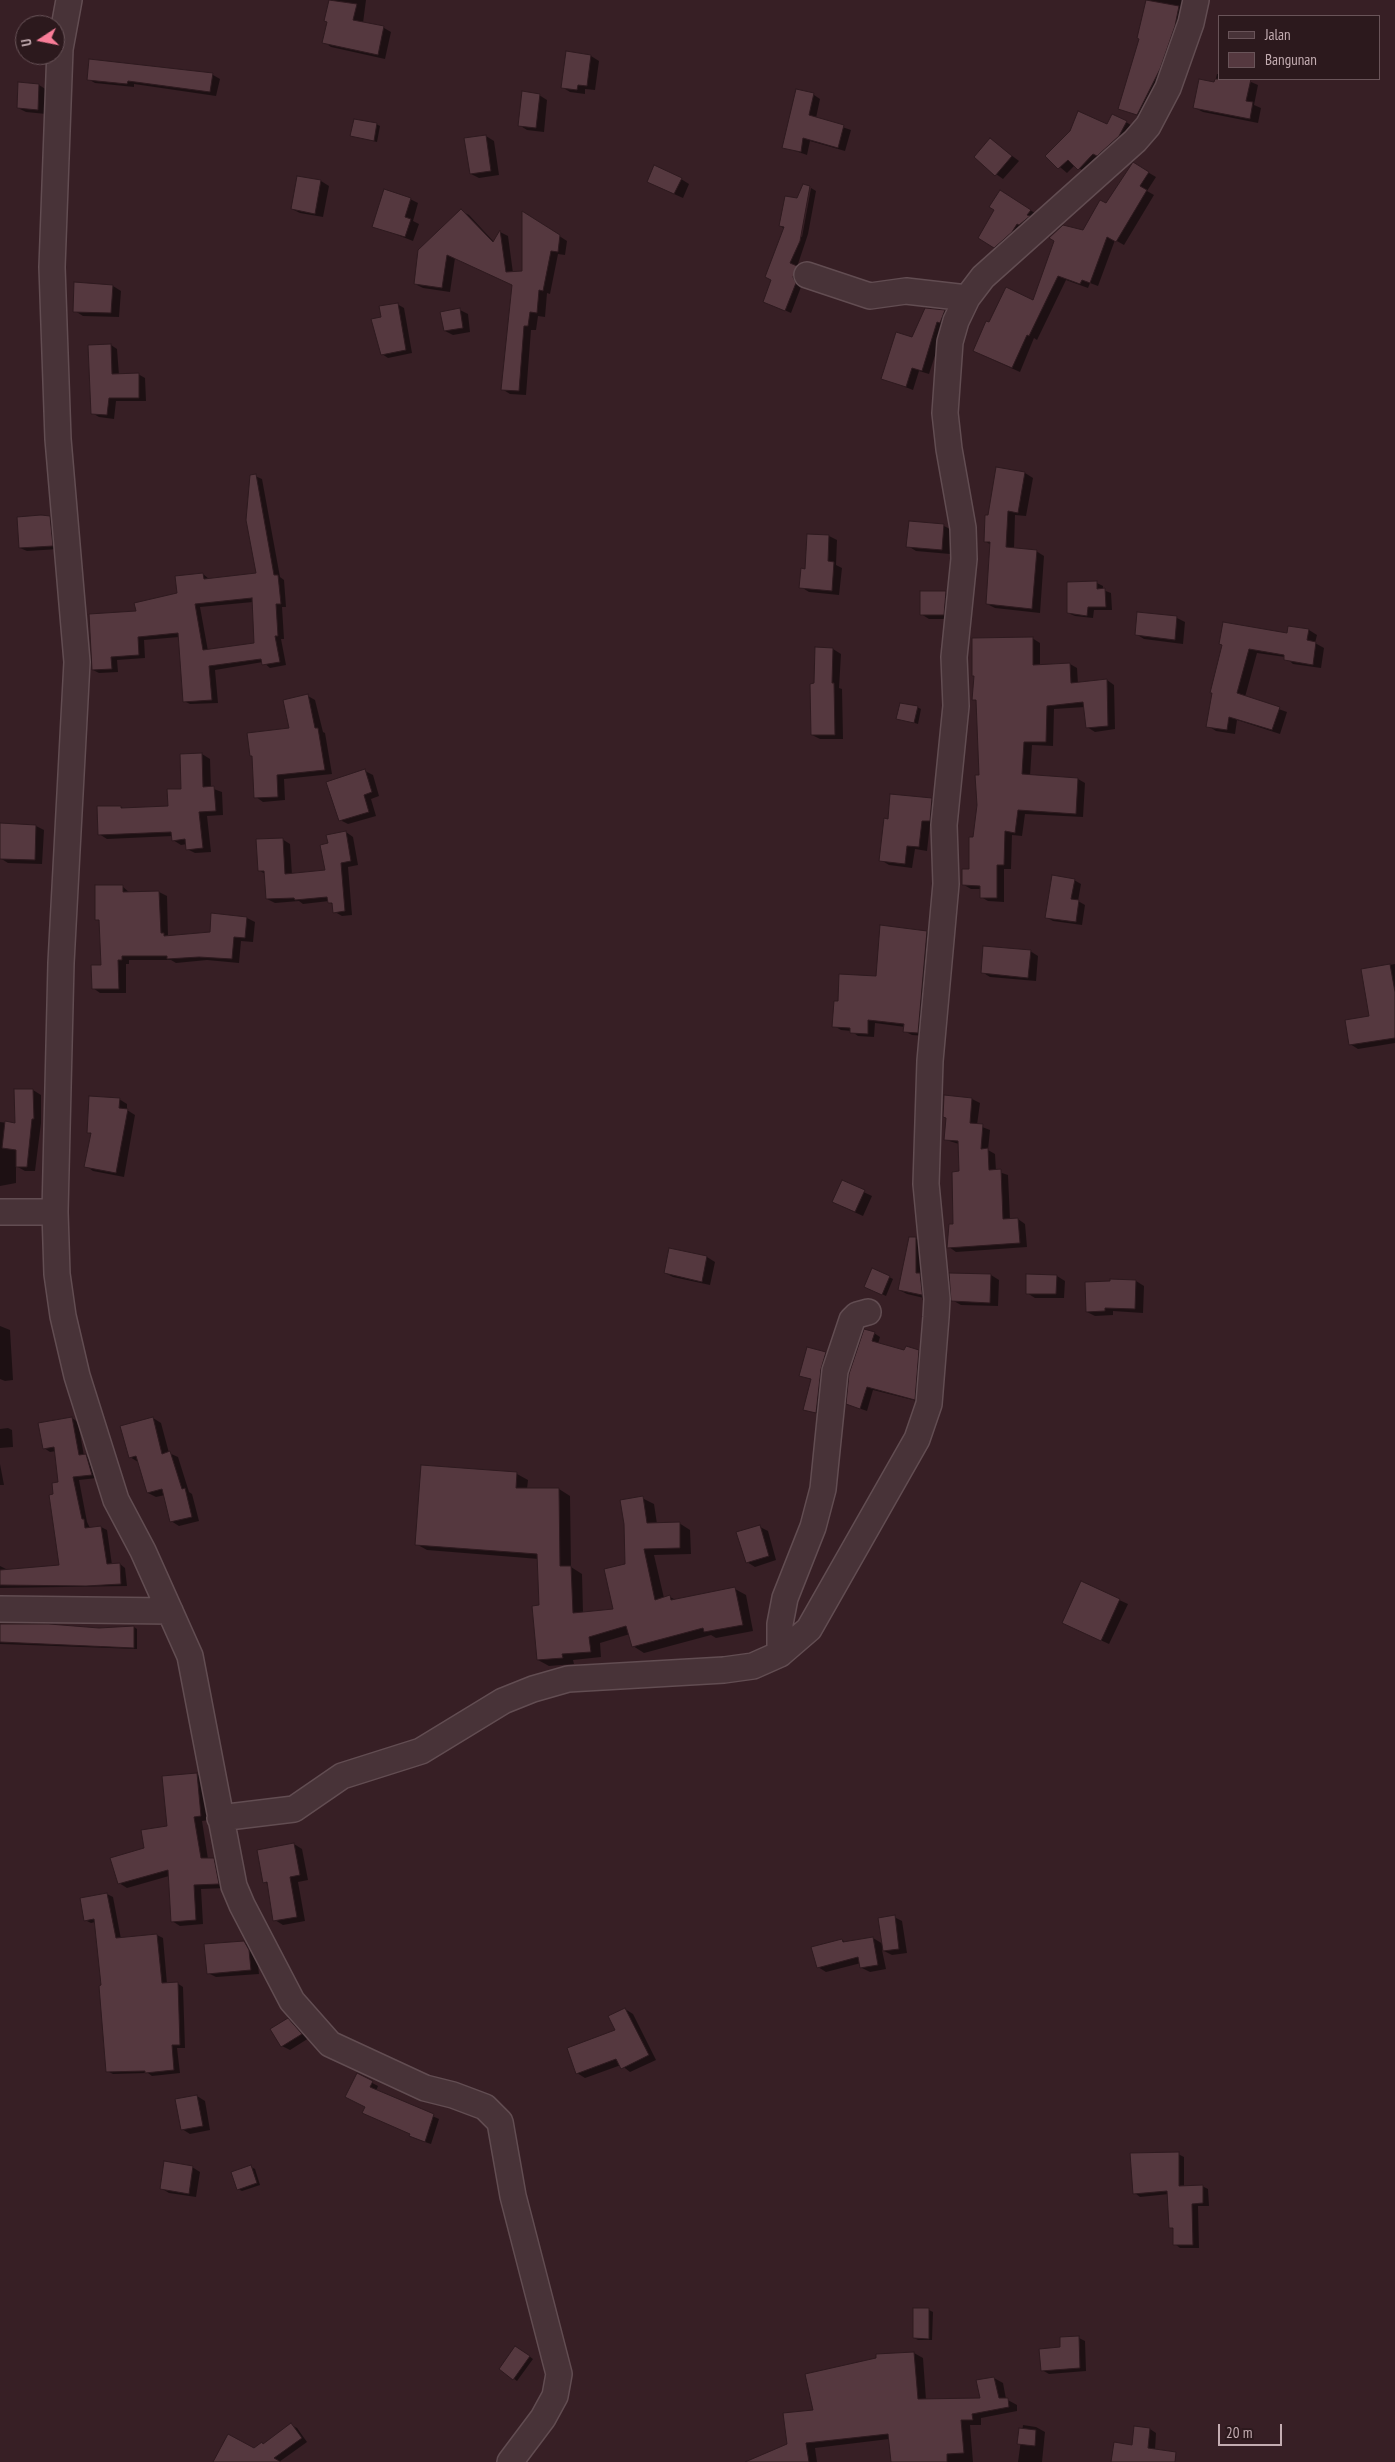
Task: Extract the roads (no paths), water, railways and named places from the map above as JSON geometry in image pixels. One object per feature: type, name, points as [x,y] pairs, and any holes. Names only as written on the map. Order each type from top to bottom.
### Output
[{"type":"street","points":[[69,0],[60,49],[52,267],[58,439],[78,662],[62,943],[56,1212],[57,1274],[63,1316],[78,1376],[116,1500],[136,1535],[190,1656],[207,1735],[220,1818],[234,1886],[242,1906],[292,2001],[330,2044],[425,2088],[453,2095],[485,2107],[500,2122],[513,2196],[559,2374],[555,2396],[543,2418],[510,2462]]},
{"type":"street","points":[[220,1818],[294,1809],[342,1776],[421,1751],[503,1701],[533,1689],[568,1679],[724,1670],[753,1666],[780,1654],[809,1629],[917,1439],[930,1404],[937,1299],[926,1190],[930,1061],[946,884],[944,825],[956,706],[954,657],[964,559],[963,528],[946,432],[945,388],[950,342],[956,321],[967,298],[983,277],[1135,141],[1148,126],[1168,88],[1191,23],[1196,0]]},
{"type":"street","points":[[807,275],[870,296],[906,291],[967,298]]},
{"type":"street","points":[[0,1212],[56,1212]]},
{"type":"street","points":[[780,1654],[780,1624],[785,1598],[813,1527],[822,1489],[836,1371],[852,1320],[857,1315],[868,1312]]},
{"type":"street","points":[[0,1609],[170,1611]]}]
